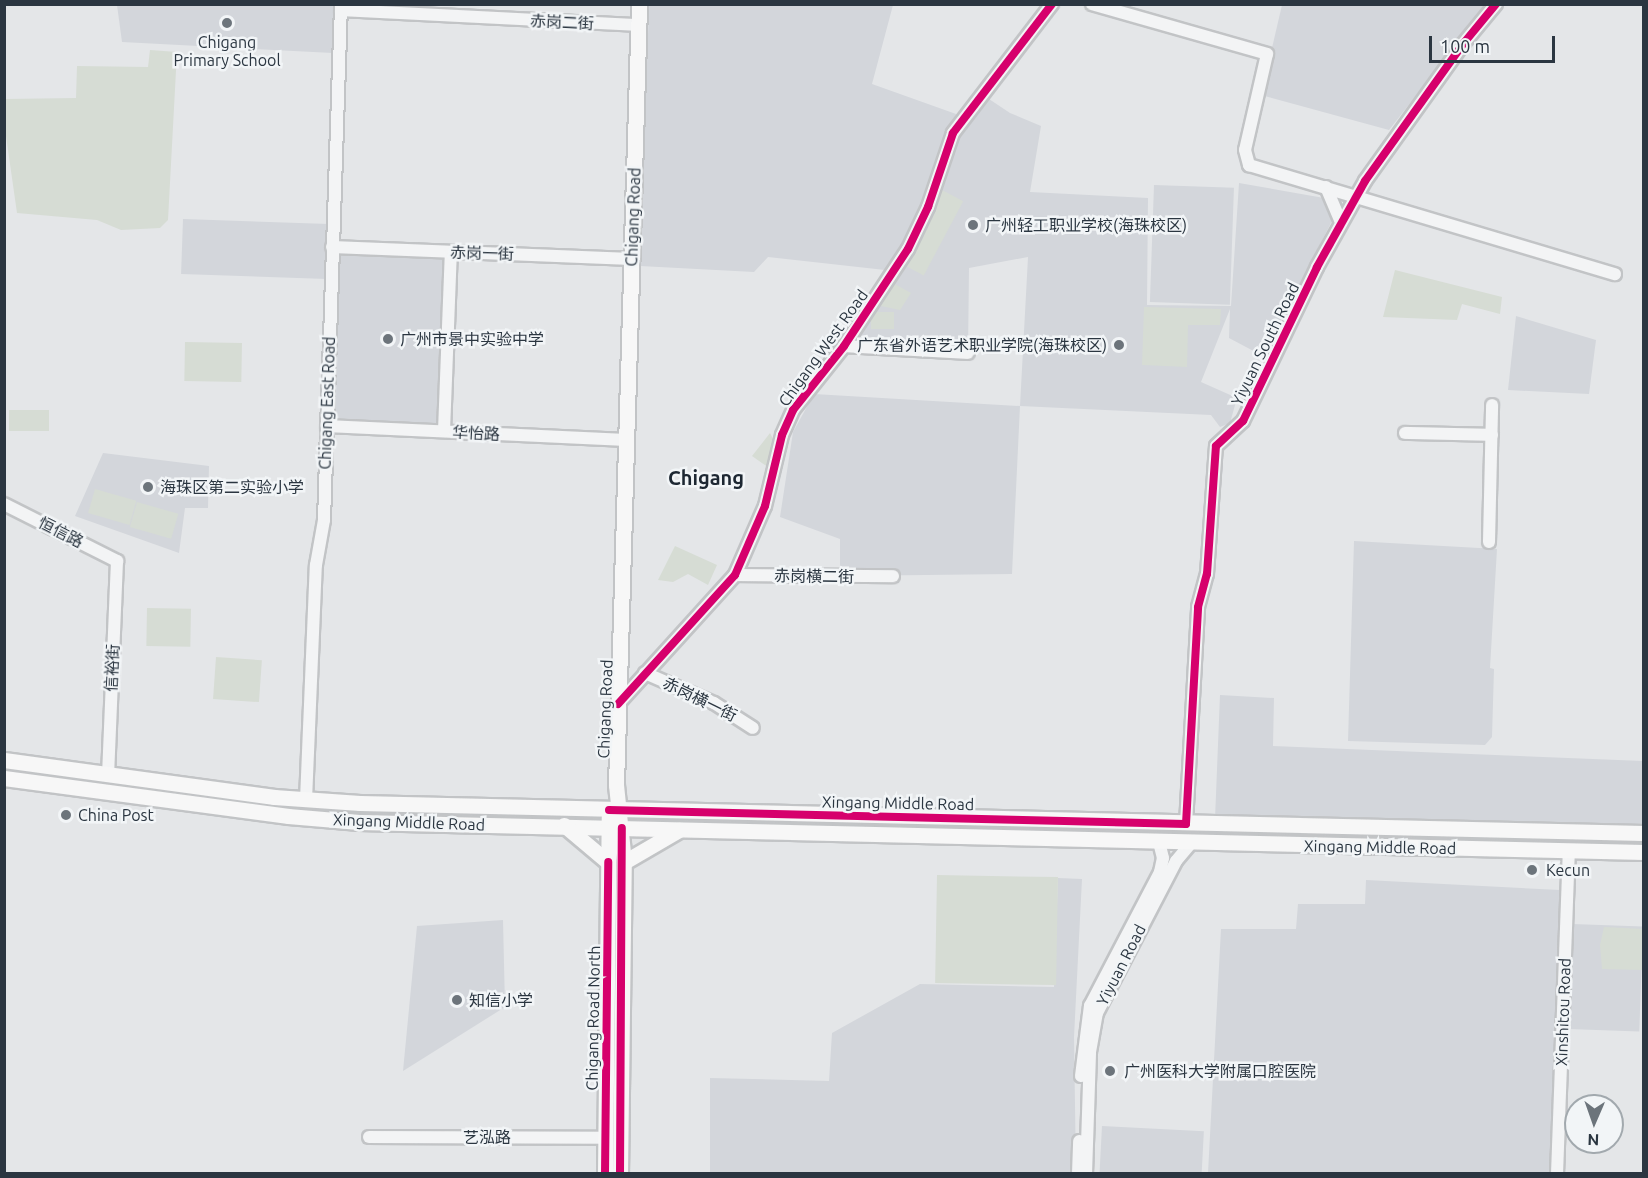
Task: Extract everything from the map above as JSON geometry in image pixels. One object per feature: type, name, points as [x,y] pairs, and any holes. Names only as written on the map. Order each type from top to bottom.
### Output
[{"type":"main road","name":"Chigang Road","points":[[612,810],[618,704],[639,4]]},
{"type":"main road","name":"Chigang Road","points":[[615,827],[612,810],[615,645],[621,608]]},
{"type":"main road","name":"Xingang Middle Road","points":[[4,760],[306,800],[612,810],[1644,833]]},
{"type":"main road","name":"Xingang Middle Road","points":[[4,778],[305,818],[1159,842],[1644,852]]},
{"type":"main road","points":[[273,814],[274,797]]},
{"type":"main road","points":[[305,818],[306,800]]},
{"type":"main road","points":[[564,825],[608,862]]},
{"type":"main road","name":"Chigang Road North","points":[[615,827],[624,862],[620,1173]]},
{"type":"main road","name":"Chigang Road North","points":[[605,1173],[608,862],[615,827]]},
{"type":"main road","points":[[624,862],[680,829]]},
{"type":"street","name":"Chigang West Road","points":[[618,704],[735,575],[765,506],[787,421],[844,346],[913,240],[953,133],[1052,4]]},
{"type":"street","points":[[1092,4],[1267,54],[1245,150],[1246,163],[1615,274]]},
{"type":"street","name":"Yiyuan South Road","points":[[1186,824],[1198,608],[1207,574],[1216,446],[1243,421],[1356,196],[1463,44],[1496,4]]},
{"type":"street","name":"赤岗二街","points":[[341,7],[639,26]]},
{"type":"street","name":"Chigang East Road","points":[[306,800],[327,426],[341,7]]},
{"type":"street","points":[[1326,187],[1341,223]]},
{"type":"street","name":"赤岗一街","points":[[332,247],[632,259]]},
{"type":"street","points":[[444,431],[451,252]]},
{"type":"street","points":[[844,346],[968,353]]},
{"type":"street","points":[[1489,542],[1492,405]]},
{"type":"street","name":"华怡路","points":[[327,426],[626,440]]},
{"type":"street","points":[[1405,433],[1492,435]]},
{"type":"street","name":"恒信路","points":[[4,504],[117,561]]},
{"type":"street","name":"信裕街","points":[[108,774],[117,561]]},
{"type":"street","name":"赤岗横二街","points":[[735,575],[894,576]]},
{"type":"street","name":"赤岗横一街","points":[[645,673],[714,703],[753,728]]},
{"type":"street","name":"Yiyuan Road","points":[[1078,1173],[1082,1046],[1088,1014],[1106,971],[1160,872],[1163,858],[1159,842]]},
{"type":"street","name":"Yiyuan Road","points":[[1086,1173],[1090,1052],[1097,1012],[1170,871],[1192,842]]},
{"type":"street","name":"Xinshitou Road","points":[[1557,1173],[1569,850]]},
{"type":"street","name":"艺泓路","points":[[369,1137],[606,1138]]},
{"type":"shaded area","name":"Chigang Primary School","points":[[117,5],[334,5],[333,53],[122,42]]},
{"type":"shaded area","points":[[649,5],[893,5],[872,84],[956,114],[926,206],[885,270],[768,257],[754,272],[640,266]]},
{"type":"shaded area","points":[[1282,5],[1487,5],[1389,130],[1261,95]]},
{"type":"shaded area","points":[[150,50],[177,52],[168,220],[160,228],[121,230],[97,220],[17,213],[5,129],[5,99],[76,98],[77,66],[148,67]]},
{"type":"shaded area","points":[[989,99],[1010,113],[1041,126],[1030,192],[1148,198],[1147,305],[1231,306],[1239,183],[1324,198],[1333,219],[1263,356],[1229,338],[1230,309],[1201,382],[1237,398],[1230,423],[1220,427],[1211,415],[1020,406],[1028,257],[969,268],[968,353],[846,346],[942,183],[950,147]]},
{"type":"shaded area","points":[[1154,185],[1234,188],[1230,305],[1150,302]]},
{"type":"shaded area","points":[[942,190],[963,201],[924,275],[903,264]]},
{"type":"shaded area","points":[[183,219],[329,224],[327,279],[181,274]]},
{"type":"shaded area","name":"广州市景中实验中学","points":[[334,249],[448,257],[436,430],[322,422]]},
{"type":"shaded area","points":[[1395,270],[1502,297],[1500,314],[1462,304],[1457,320],[1383,317]]},
{"type":"shaded area","points":[[891,282],[911,293],[900,310],[876,305]]},
{"type":"shaded area","points":[[1144,307],[1221,309],[1220,325],[1188,325],[1187,367],[1142,365]]},
{"type":"shaded area","points":[[871,312],[894,312],[894,329],[871,329]]},
{"type":"shaded area","points":[[1516,316],[1596,340],[1589,394],[1508,390]]},
{"type":"shaded area","points":[[185,342],[242,343],[241,382],[184,381]]},
{"type":"shaded area","points":[[814,394],[1020,406],[1012,574],[840,576],[840,539],[780,517],[793,432]]},
{"type":"shaded area","points":[[9,410],[49,410],[49,431],[9,431]]},
{"type":"shaded area","points":[[770,433],[777,447],[772,470],[752,456]]},
{"type":"shaded area","name":"海珠区第二实验小学","points":[[103,453],[209,466],[208,508],[185,508],[179,553],[75,516]]},
{"type":"shaded area","points":[[95,489],[136,501],[129,525],[88,513]]},
{"type":"shaded area","points":[[137,502],[178,514],[171,539],[130,527]]},
{"type":"shaded area","points":[[1354,541],[1497,549],[1490,668],[1494,669],[1492,737],[1485,745],[1348,741]]},
{"type":"shaded area","points":[[675,546],[717,565],[708,585],[688,574],[673,582],[658,580]]},
{"type":"shaded area","points":[[147,608],[191,609],[190,647],[146,646]]},
{"type":"shaded area","points":[[216,657],[262,660],[259,702],[213,699]]},
{"type":"shaded area","points":[[1220,695],[1274,698],[1273,746],[1643,761],[1643,830],[1215,819]]},
{"type":"shaded area","points":[[937,875],[1058,877],[1056,985],[935,983]]},
{"type":"shaded area","points":[[1058,878],[1082,879],[1074,1037],[1076,1173],[710,1173],[710,1078],[829,1081],[832,1033],[920,984],[1054,987]]},
{"type":"shaded area","points":[[1366,880],[1560,890],[1550,1173],[1208,1173],[1221,929],[1296,929],[1298,904],[1365,904]]},
{"type":"shaded area","name":"知信小学","points":[[503,920],[505,1007],[403,1071],[417,926]]},
{"type":"shaded area","points":[[1572,924],[1643,926],[1639,1031],[1568,1029]]},
{"type":"shaded area","points":[[1604,927],[1643,929],[1643,970],[1602,969],[1600,945]]},
{"type":"shaded area","points":[[1102,1126],[1204,1131],[1202,1174],[1100,1173]]},
{"type":"cycle path","points":[[618,704],[735,575],[765,506],[782,435],[793,410],[844,346],[908,249],[928,207],[953,133],[1052,4]]},
{"type":"cycle path","points":[[609,810],[1186,824],[1198,607],[1207,574],[1216,446],[1243,421],[1317,267],[1365,181],[1463,44],[1496,4]]},
{"type":"cycle path","points":[[620,1174],[622,828]]},
{"type":"cycle path","points":[[605,1174],[608,862]]},
{"type":"place","name":"Chigang Primary School","points":[[227,23]]},
{"type":"place","name":"广州轻工职业学校(海珠校区)","points":[[973,225]]},
{"type":"place","name":"广州市景中实验中学","points":[[388,339]]},
{"type":"place","name":"广东省外语艺术职业学院(海珠校区)","points":[[1119,345]]},
{"type":"place","name":"海珠区第二实验小学","points":[[148,487]]},
{"type":"place","name":"China Post","points":[[66,815]]},
{"type":"place","name":"Kecun","points":[[1532,870]]},
{"type":"place","name":"知信小学","points":[[457,1000]]},
{"type":"place","name":"广州医科大学附属口腔医院","points":[[1110,1071]]},
{"type":"district","name":"Chigang","points":[[706,477]]}]
